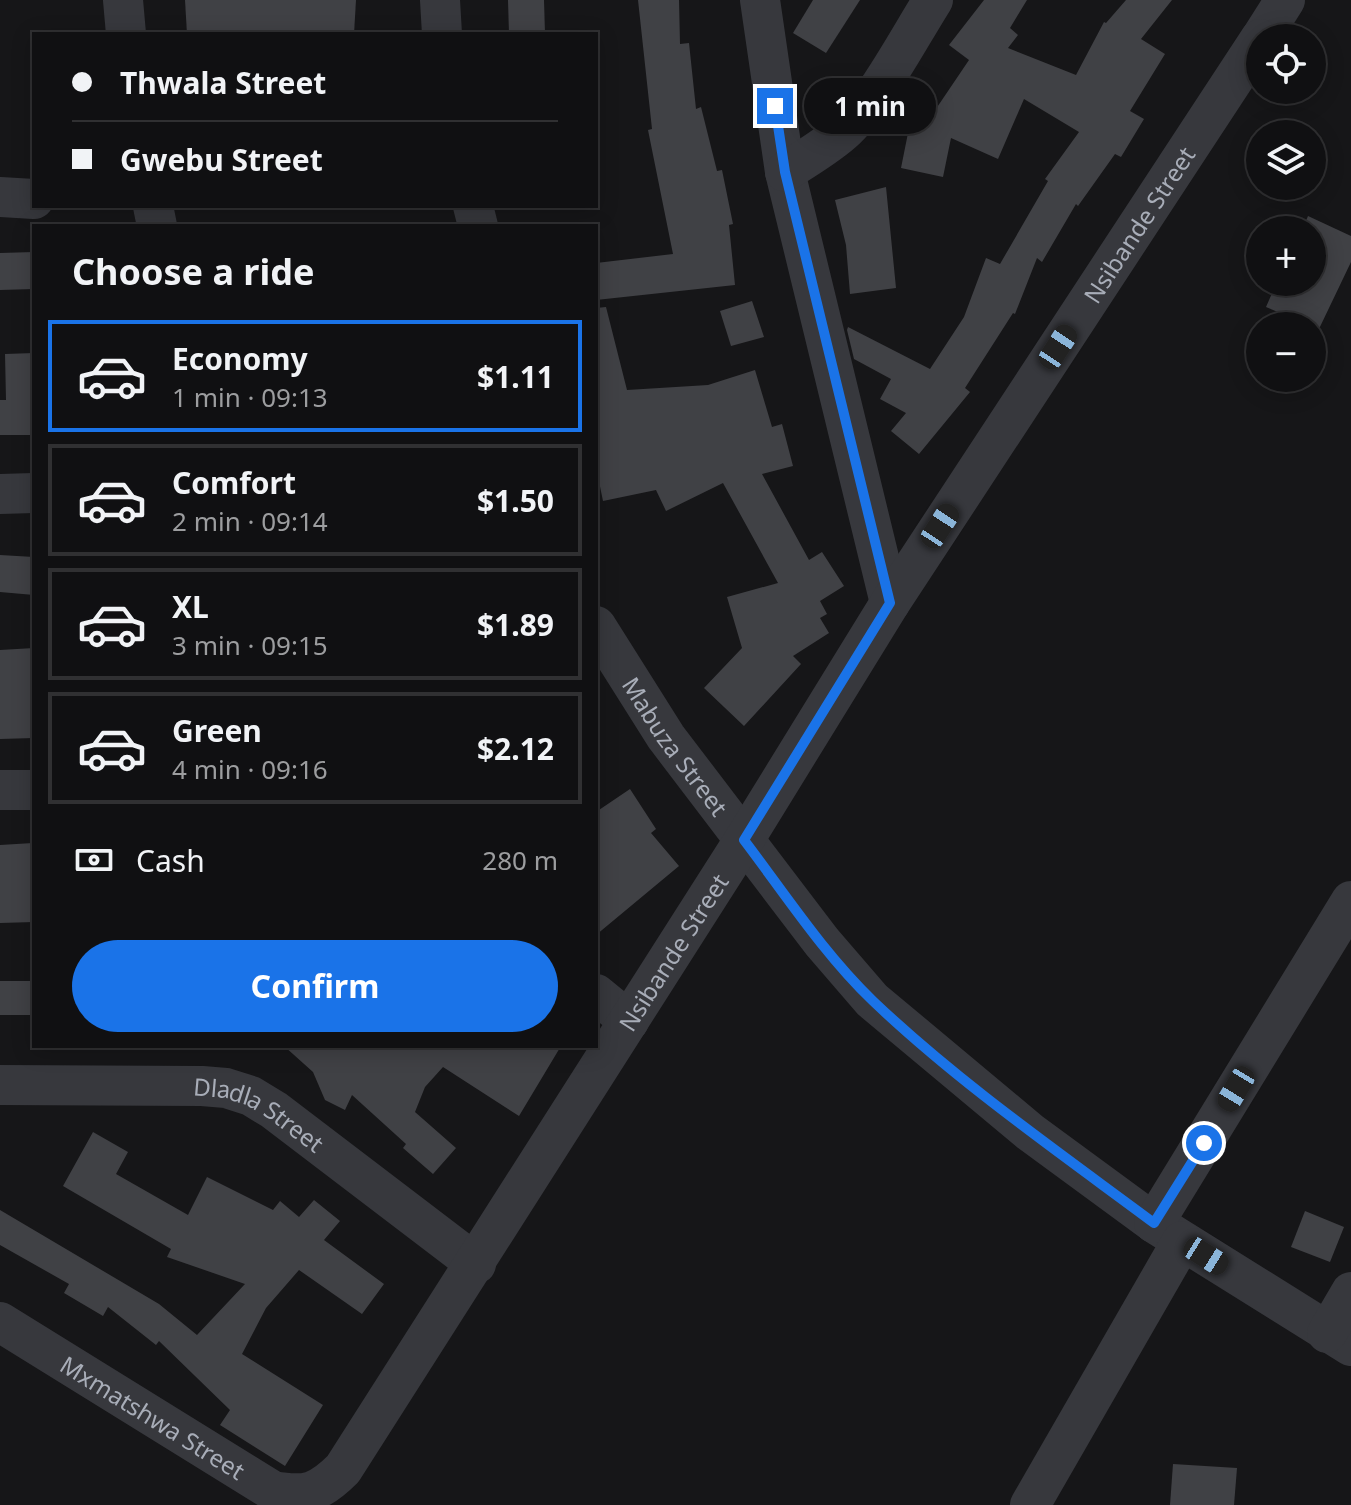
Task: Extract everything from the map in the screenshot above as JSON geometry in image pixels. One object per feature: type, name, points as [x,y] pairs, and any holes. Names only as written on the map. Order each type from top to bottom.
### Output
[{"type":"street","points":[[123,0],[126,32]]},
{"type":"street","points":[[440,0],[442,32]]},
{"type":"street","points":[[760,0],[785,172],[890,603]]},
{"type":"street","points":[[785,172],[826,145],[863,110],[933,0]]},
{"type":"street","name":"Nsibande Street","points":[[1269,24],[1285,0]]},
{"type":"street","name":"Nsibande Street","points":[[311,1492],[329,1483],[343,1469],[744,840],[890,603],[1246,59]]},
{"type":"street","points":[[0,197],[32,199]]},
{"type":"street","points":[[0,494],[32,493]]},
{"type":"street","name":"Mabuza Street","points":[[598,629],[666,737],[822,942],[872,1000],[1030,1132],[1168,1232],[1339,1340]]},
{"type":"street","points":[[0,790],[32,790]]},
{"type":"street","points":[[1030,1505],[1168,1232],[1351,901]]},
{"type":"street","points":[[598,996],[629,1021]]},
{"type":"street","name":"Dladla Street","points":[[0,1085],[202,1086],[226,1088],[251,1096],[304,1131],[476,1264]]},
{"type":"street","points":[[1339,1340],[1351,1292]]},
{"type":"street","name":"Mxmatshwa Street","points":[[0,1322],[273,1491],[311,1492]]},
{"type":"building","points":[[185,0],[356,0],[354,32],[187,32]]},
{"type":"building","points":[[508,0],[544,0],[545,32],[509,32]]},
{"type":"building","points":[[638,0],[679,0],[680,44],[689,43],[696,109],[701,107],[717,171],[722,170],[733,224],[729,225],[735,285],[598,300],[598,263],[673,254],[648,130],[652,129]]},
{"type":"building","points":[[813,0],[860,0],[826,53],[793,33]]},
{"type":"building","points":[[984,0],[1027,0],[1010,28],[1018,35],[1008,48],[1076,75],[1104,22],[1126,0],[1172,0],[1141,39],[1165,54],[1130,111],[1144,119],[1121,157],[1115,154],[1078,206],[1076,204],[1042,262],[1037,258],[1015,314],[965,388],[970,392],[919,454],[891,431],[906,413],[880,399],[891,379],[854,359],[848,327],[930,369],[964,317],[986,258],[1000,264],[1048,181],[1045,179],[1079,132],[1024,99],[998,159],[951,138],[943,177],[901,168],[909,128],[921,131],[969,60],[949,45]]},
{"type":"building","points":[[886,187],[896,288],[850,294],[846,245],[835,200]]},
{"type":"building","points":[[1326,224],[1351,236],[1351,262],[1326,314],[1278,312],[1266,307],[1271,296],[1326,296]]},
{"type":"building","points":[[32,252],[32,289],[0,290],[0,253]]},
{"type":"building","points":[[752,301],[764,337],[731,346],[720,311]]},
{"type":"building","points":[[606,307],[627,390],[708,385],[755,370],[772,427],[782,424],[793,466],[762,474],[809,560],[822,552],[844,586],[820,601],[827,614],[820,618],[829,633],[793,656],[801,664],[744,726],[704,688],[742,648],[727,597],[778,583],[723,483],[666,511],[656,490],[603,501],[598,477],[598,308]]},
{"type":"building","points":[[32,353],[32,435],[0,435],[0,400],[6,400],[5,354]]},
{"type":"building","points":[[0,555],[32,557],[32,595],[0,592]]},
{"type":"building","points":[[32,648],[32,738],[0,739],[0,650]]},
{"type":"building","points":[[630,789],[656,829],[651,833],[679,866],[598,933],[598,811]]},
{"type":"building","points":[[32,843],[32,922],[0,923],[0,845]]},
{"type":"building","points":[[0,981],[32,981],[32,1015],[0,1015]]},
{"type":"building","points":[[286,1048],[560,1048],[519,1116],[443,1067],[425,1087],[415,1112],[456,1148],[433,1174],[403,1148],[406,1144],[352,1095],[345,1110],[325,1100],[313,1072]]},
{"type":"building","points":[[93,1132],[128,1152],[116,1174],[188,1215],[207,1177],[273,1210],[280,1201],[299,1217],[314,1200],[340,1221],[324,1240],[384,1284],[362,1314],[299,1270],[266,1308],[242,1354],[323,1405],[285,1466],[220,1425],[230,1410],[159,1341],[156,1345],[108,1307],[103,1316],[64,1293],[69,1284],[0,1245],[0,1210],[159,1304],[197,1335],[245,1284],[167,1257],[171,1249],[63,1186]]},
{"type":"building","points":[[1305,1211],[1344,1227],[1330,1262],[1291,1247]]},
{"type":"building","points":[[1173,1464],[1237,1468],[1234,1505],[1170,1505]]},
{"type":"route","points":[[775,106],[785,172],[890,603],[744,840],[822,942],[872,1000],[1030,1132],[1154,1223],[1204,1143]]}]
